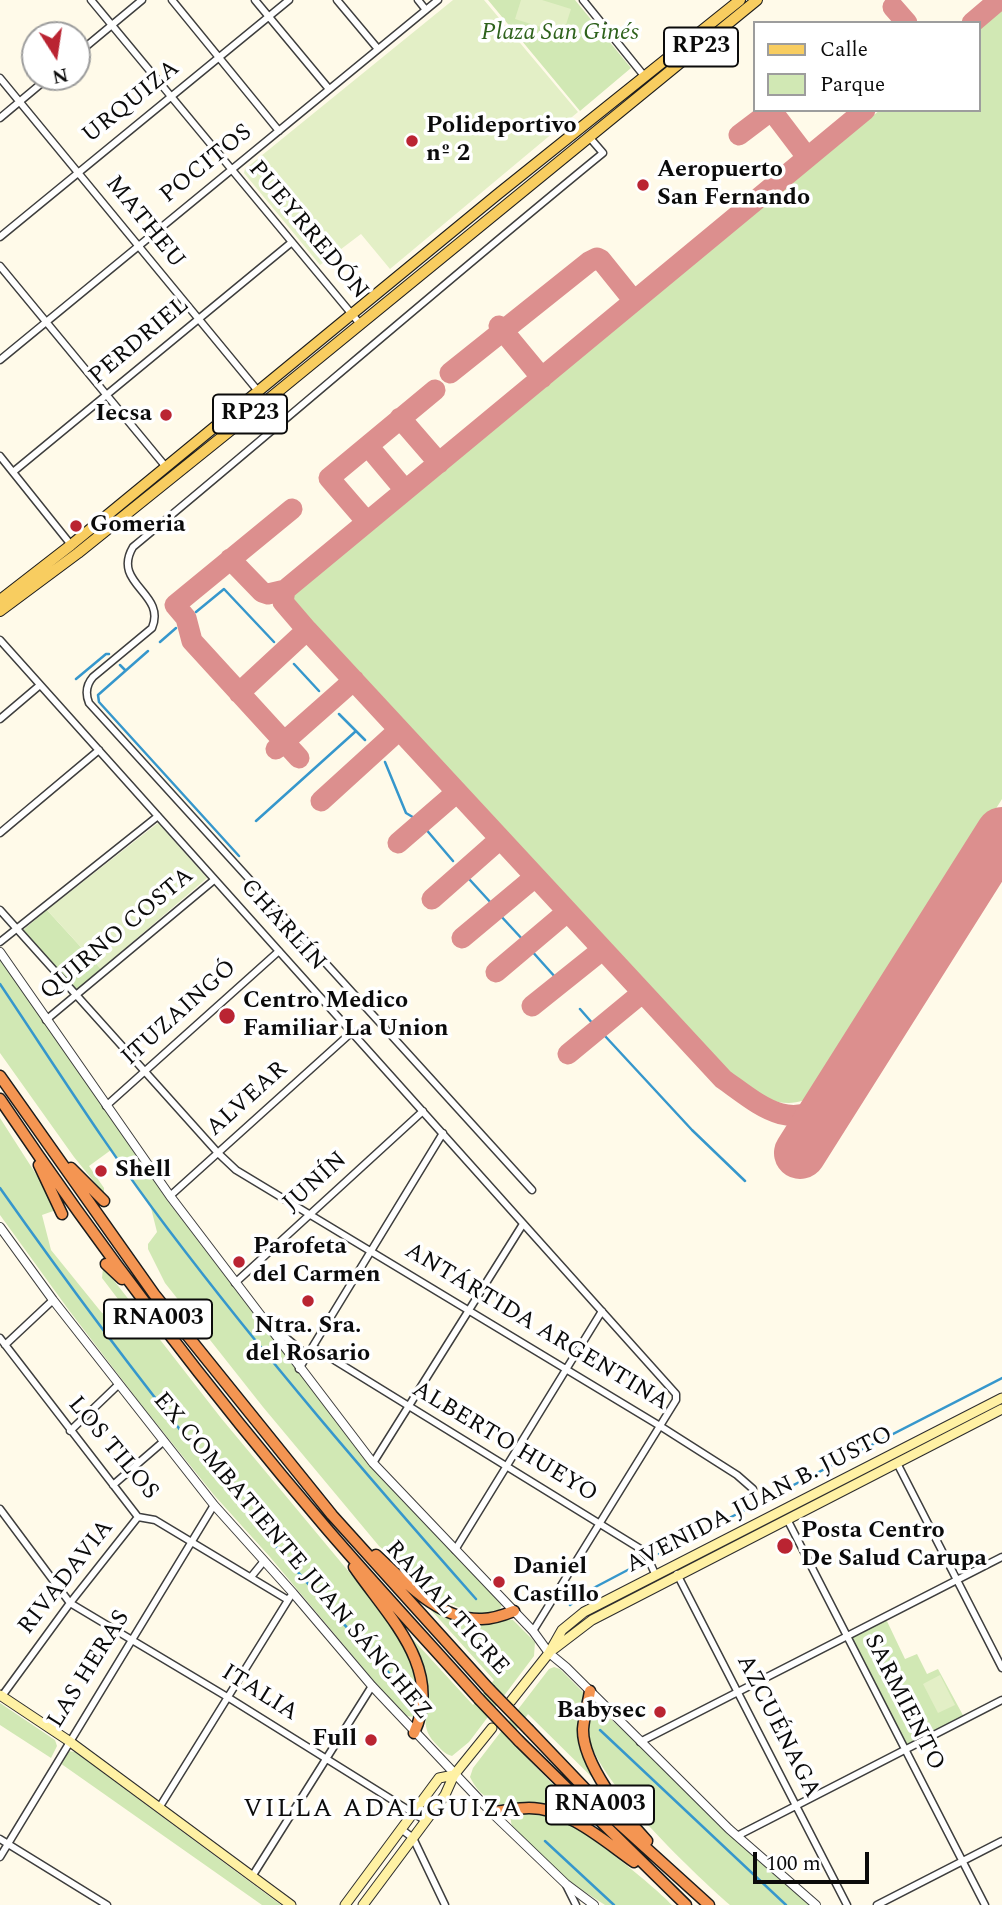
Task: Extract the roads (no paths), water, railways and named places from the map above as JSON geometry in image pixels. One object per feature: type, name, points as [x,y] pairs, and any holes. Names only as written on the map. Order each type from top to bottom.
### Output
[{"type":"highway","name":"RNA003","points":[[0,1076],[154,1294],[332,1515]]},
{"type":"highway","name":"RNA003","points":[[0,1099],[143,1299],[211,1388],[329,1531]]},
{"type":"highway","points":[[24,1134],[62,1214]]},
{"type":"highway","points":[[43,1139],[104,1201]]},
{"type":"highway","points":[[106,1264],[143,1299]]},
{"type":"highway","points":[[146,1272],[215,1369]]},
{"type":"highway","points":[[332,1515],[409,1585],[453,1614],[474,1619],[493,1618],[514,1611]]},
{"type":"highway","name":"RAMAL TIGRE","points":[[332,1515],[489,1689],[613,1818],[676,1875]]},
{"type":"highway","points":[[329,1531],[404,1638],[417,1662],[425,1697],[421,1719],[414,1733]]},
{"type":"highway","name":"RAMAL TIGRE","points":[[329,1531],[479,1699],[660,1880]]},
{"type":"highway","points":[[590,1691],[583,1729],[591,1763],[641,1835],[676,1875]]},
{"type":"highway","points":[[491,1812],[529,1808],[547,1810],[582,1826],[660,1880]]},
{"type":"highway","name":"RNA003","points":[[676,1875],[709,1905]]},
{"type":"highway","name":"RNA003","points":[[660,1880],[685,1904]]},
{"type":"main road","name":"RP23","points":[[0,600],[75,549],[166,467],[258,391],[740,0]]},
{"type":"main road","name":"RP23","points":[[0,611],[75,549],[237,425],[757,0]]},
{"type":"main road","points":[[229,416],[237,425]]},
{"type":"main road","name":"AVENIDA JUAN B. JUSTO","points":[[675,1571],[787,1519],[897,1463],[1002,1402]]},
{"type":"main road","name":"AVENIDA JUAN B. JUSTO","points":[[511,1701],[570,1622],[658,1580],[1002,1402]]},
{"type":"main road","points":[[1,1696],[69,1741],[291,1905]]},
{"type":"main road","points":[[363,1905],[445,1795],[454,1775],[492,1728]]},
{"type":"main road","points":[[345,1905],[439,1778],[454,1775]]},
{"type":"street","name":"PUEYRREDÓN","points":[[91,0],[360,324]]},
{"type":"street","points":[[91,42],[142,0]]},
{"type":"street","points":[[172,0],[279,131]]},
{"type":"street","points":[[256,0],[329,89]]},
{"type":"street","name":"URQUIZA","points":[[0,237],[289,0]]},
{"type":"street","points":[[337,0],[378,49]]},
{"type":"street","points":[[418,0],[426,10]]},
{"type":"street","name":"POCITOS","points":[[0,360],[438,0]]},
{"type":"street","points":[[584,0],[645,77]]},
{"type":"street","name":"MATHEU","points":[[0,78],[258,391]]},
{"type":"street","points":[[0,118],[32,91]]},
{"type":"street","points":[[533,1190],[170,794],[89,703],[86,691],[93,677],[152,628],[154,623],[153,606],[127,569],[128,557],[133,547],[308,401],[409,312],[603,153],[590,138]]},
{"type":"street","name":"PERDRIEL","points":[[13,472],[292,242]]},
{"type":"street","points":[[0,266],[166,467]]},
{"type":"street","points":[[0,457],[75,549]]},
{"type":"street","name":"CHARLÍN","points":[[0,640],[677,1394],[660,1426]]},
{"type":"street","points":[[0,719],[40,685]]},
{"type":"street","points":[[0,833],[99,750]]},
{"type":"street","points":[[0,942],[158,816]]},
{"type":"street","name":"QUIRNO COSTA","points":[[46,1020],[215,880]]},
{"type":"street","name":"ANTÁRTIDA ARGENTINA","points":[[0,910],[236,1171],[372,1250],[660,1426],[737,1475],[753,1489]]},
{"type":"street","name":"ITUZAINGÓ","points":[[106,1106],[279,951]]},
{"type":"street","points":[[0,952],[170,1196],[373,1463],[533,1631],[549,1653],[737,1836],[816,1905]]},
{"type":"street","name":"ALVEAR","points":[[170,1196],[352,1032]]},
{"type":"street","name":"JUNÍN","points":[[235,1283],[423,1111]]},
{"type":"street","points":[[299,1369],[443,1133]]},
{"type":"street","points":[[373,1463],[523,1223]]},
{"type":"street","name":"EX COMBATIENTE JUAN SÁNCHEZ","points":[[0,1227],[53,1300],[214,1505],[291,1596],[454,1775],[566,1884],[594,1905]]},
{"type":"street","points":[[5,1345],[53,1300]]},
{"type":"street","points":[[455,1550],[602,1311]]},
{"type":"street","points":[[261,1317],[307,1356]]},
{"type":"street","name":"LOS TILOS","points":[[0,1338],[138,1517],[155,1520],[251,1577],[291,1596]]},
{"type":"street","name":"ALBERTO HUEYO","points":[[313,1348],[645,1553],[658,1580]]},
{"type":"street","points":[[70,1431],[119,1384]]},
{"type":"street","points":[[533,1631],[660,1426]]},
{"type":"street","name":"RIVADAVIA","points":[[113,1485],[164,1441]]},
{"type":"street","points":[[897,1463],[1002,1668]]},
{"type":"street","name":"LAS HERAS","points":[[0,1857],[214,1505]]},
{"type":"street","points":[[0,1509],[70,1603]]},
{"type":"street","name":"RIVADAVIA","points":[[1,1696],[138,1517]]},
{"type":"street","name":"SARMIENTO","points":[[787,1519],[985,1905]]},
{"type":"street","points":[[640,1742],[1002,1557]]},
{"type":"street","points":[[251,1577],[264,1561]]},
{"type":"street","name":"AZCUÉNAGA","points":[[675,1571],[847,1905]]},
{"type":"street","points":[[159,1808],[291,1596]]},
{"type":"street","name":"ITALIA","points":[[70,1603],[426,1821]]},
{"type":"street","points":[[253,1875],[372,1686]]},
{"type":"street","points":[[737,1836],[1002,1700]]},
{"type":"street","points":[[401,1829],[413,1838],[445,1905]]},
{"type":"street","points":[[0,1839],[107,1905]]},
{"type":"street","points":[[877,1905],[1002,1841]]},
{"type":"street","points":[[566,1884],[576,1905]]},
{"type":"waterway","points":[[196,612],[224,589],[274,642]]},
{"type":"waterway","points":[[160,642],[176,628]]},
{"type":"waterway","points":[[148,651],[98,695],[99,702],[239,856]]},
{"type":"waterway","points":[[76,679],[109,654]]},
{"type":"waterway","points":[[294,664],[319,691]]},
{"type":"waterway","points":[[120,665],[125,670]]},
{"type":"waterway","points":[[339,714],[365,740]]},
{"type":"waterway","points":[[256,821],[356,731]]},
{"type":"waterway","points":[[385,762],[406,813],[416,819]]},
{"type":"waterway","points":[[424,827],[453,861]]},
{"type":"waterway","points":[[470,880],[492,904]]},
{"type":"waterway","points":[[499,914],[524,941]]},
{"type":"waterway","points":[[530,949],[556,978]]},
{"type":"waterway","points":[[0,984],[124,1169],[205,1277],[318,1417],[476,1599]]},
{"type":"waterway","points":[[580,1009],[594,1025]]},
{"type":"waterway","points":[[605,1036],[692,1130],[745,1181]]},
{"type":"waterway","points":[[0,1188],[187,1439],[286,1559],[391,1675]]},
{"type":"waterway","points":[[659,1554],[1002,1378]]},
{"type":"waterway","points":[[570,1605],[584,1593],[641,1563]]},
{"type":"waterway","points":[[600,1730],[786,1905]]},
{"type":"waterway","points":[[545,1841],[614,1905]]},
{"type":"place","name":"Polideportivo nº 2","points":[[412,141]]},
{"type":"place","name":"Aeropuerto San Fernando","points":[[643,185]]},
{"type":"place","name":"Iecsa","points":[[166,415]]},
{"type":"place","name":"Gomeria","points":[[76,526]]},
{"type":"place","name":"Centro Medico Familiar La Union","points":[[227,1016]]},
{"type":"place","name":"Shell","points":[[101,1171]]},
{"type":"place","name":"Parofeta del Carmen","points":[[239,1262]]},
{"type":"place","name":"Ntra. Sra. del Rosario","points":[[308,1301]]},
{"type":"place","name":"Posta Centro De Salud Carupa","points":[[785,1546]]},
{"type":"place","name":"Daniel Castillo","points":[[499,1582]]},
{"type":"place","name":"Babysec","points":[[660,1712]]},
{"type":"place","name":"Full","points":[[371,1740]]},
{"type":"district","name":"VILLA ADALGUIZA","points":[[383,1811]]},
{"type":"park label","name":"Plaza San Ginés","points":[[560,34]]}]
